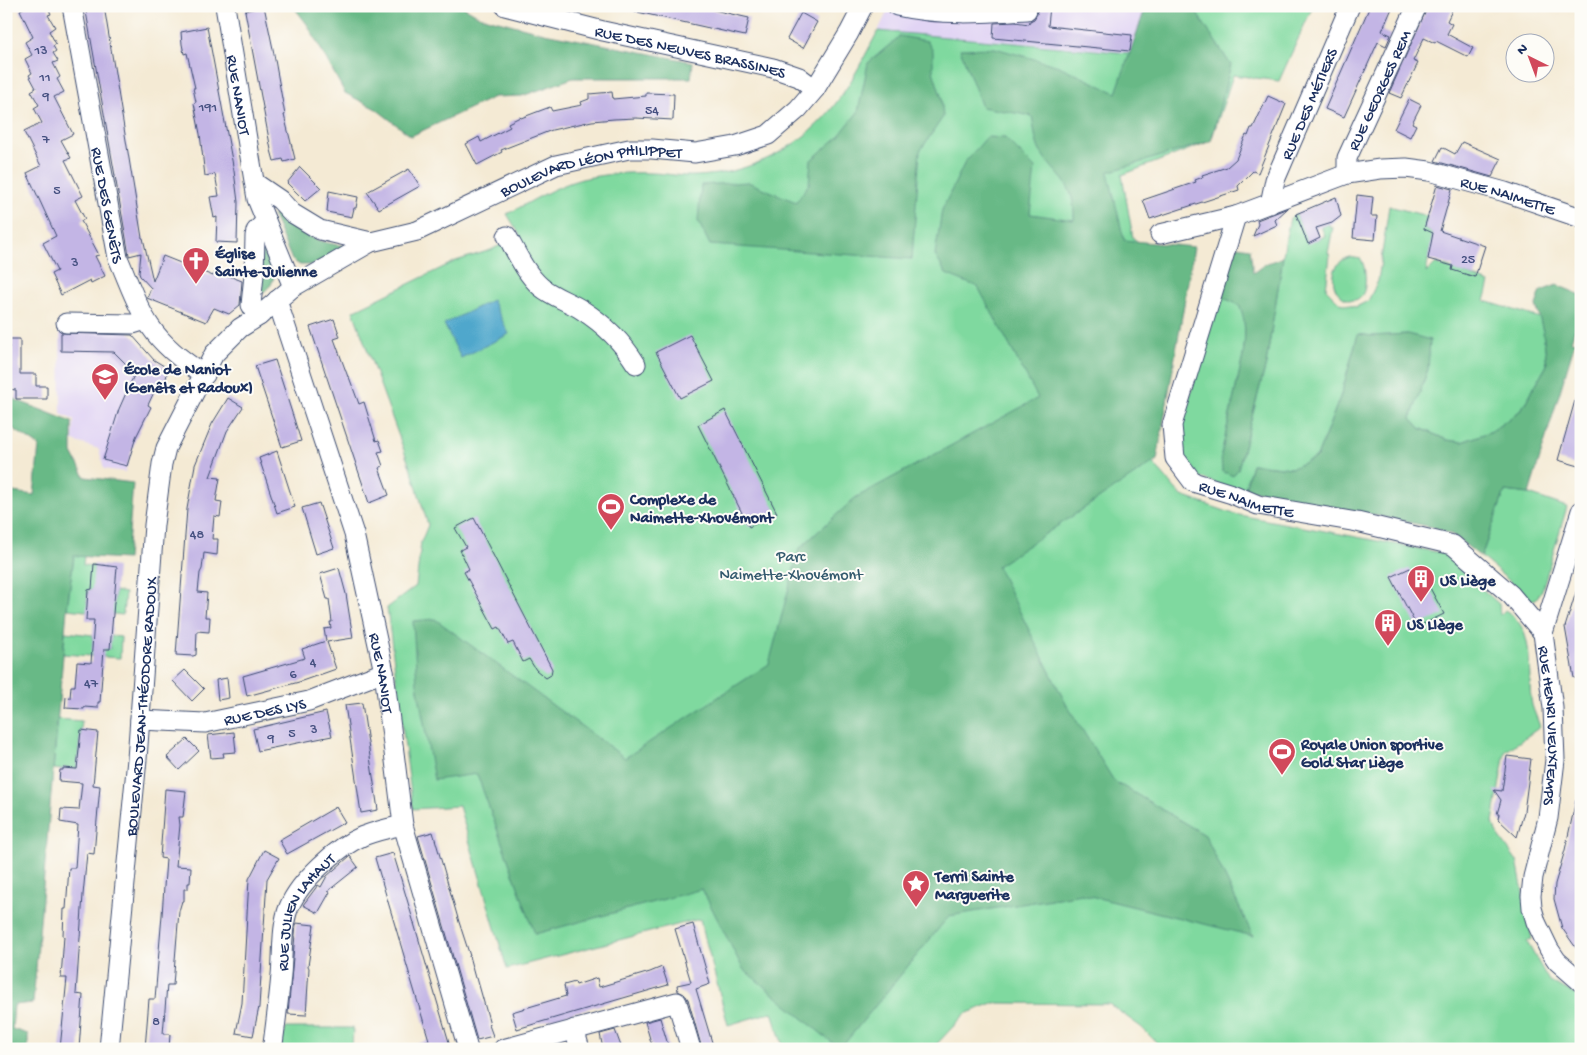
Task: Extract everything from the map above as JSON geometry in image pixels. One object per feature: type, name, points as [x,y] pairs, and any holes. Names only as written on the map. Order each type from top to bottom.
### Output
[{"type":"street","name":"RUE DES GENÊTS","points":[[72,6],[118,258],[146,320],[157,335],[175,354],[205,376]]},
{"type":"street","name":"RUE NANIOT","points":[[225,6],[257,199],[293,287]]},
{"type":"street","name":"RUE DES NEUVES BRASSINES","points":[[505,6],[603,32],[774,68],[799,77],[815,89]]},
{"type":"street","name":"BOULEVARD LÉON PHILIPPET","points":[[277,300],[293,287],[372,242],[417,231],[556,165],[629,149],[695,153],[735,146],[768,135],[798,109],[815,89],[863,6]]},
{"type":"street","points":[[898,6],[916,10],[971,13],[1027,10]]},
{"type":"street","name":"RUE DES MÉTIERS","points":[[1270,204],[1275,180],[1350,6]]},
{"type":"street","name":"RUE GEORGES REM","points":[[1347,174],[1347,158],[1411,8]]},
{"type":"street","name":"RUE NAIMETTE","points":[[1160,234],[1236,216],[1347,174],[1380,169],[1406,168],[1430,171],[1505,192],[1581,218]]},
{"type":"street","points":[[255,183],[280,200],[292,213],[320,230],[372,242]]},
{"type":"street","name":"RUE NAIMETTE","points":[[1236,216],[1172,424],[1175,458],[1193,482],[1232,494],[1258,505],[1356,522],[1453,546],[1511,595],[1543,633]]},
{"type":"street","points":[[259,316],[251,305],[255,236],[256,231],[266,221]]},
{"type":"street","points":[[507,236],[525,269],[542,288],[582,310],[608,330],[627,350],[636,364]]},
{"type":"street","name":"RUE NANIOT","points":[[277,300],[354,534],[384,672],[403,825],[468,1049]]},
{"type":"street","name":"BOULEVARD JEAN-THÉODORE RADOUX","points":[[109,1049],[140,720],[153,540],[162,464],[166,448],[180,419],[205,376],[214,354],[240,328],[259,316],[277,300]]},
{"type":"street","points":[[66,323],[133,324],[146,320]]},
{"type":"street","points":[[1543,633],[1581,511]]},
{"type":"street","name":"RUE HENRI VIEUXTEMPS","points":[[1543,633],[1554,708],[1555,760],[1548,818],[1533,878],[1532,908],[1549,950],[1557,961],[1581,982]]},
{"type":"street","name":"RUE DES LYS","points":[[140,720],[205,723],[309,701],[384,672]]},
{"type":"street","name":"RUE JULIEN LAHAUT","points":[[271,1049],[281,974],[283,941],[289,907],[300,888],[319,867],[360,837],[382,829],[403,825]]},
{"type":"street","points":[[503,1049],[676,1002],[691,1049]]},
{"type":"street","points":[[574,1029],[580,1049]]},
{"type":"shaded area","points":[[890,6],[1167,6],[1140,54],[878,31]]},
{"type":"shaded area","name":"École de Naniot (Genêts et Radoux)","points":[[60,326],[128,331],[154,360],[164,366],[167,372],[166,380],[155,391],[148,405],[151,407],[145,419],[142,418],[125,472],[104,469],[99,449],[73,441],[74,420],[61,414]]},
{"type":"green space","points":[[293,6],[462,6],[479,16],[544,33],[693,62],[691,78],[573,78],[522,96],[494,97],[411,136],[376,109],[345,93],[307,24]]},
{"type":"green space","points":[[1146,6],[1192,6],[1231,65],[1211,141],[1108,172],[1124,240],[1194,247],[1157,460],[997,566],[1065,702],[1114,781],[1205,835],[1253,936],[1082,894],[949,916],[840,1049],[743,969],[702,889],[535,934],[477,774],[434,780],[417,684],[413,621],[435,619],[625,758],[769,664],[799,549],[855,498],[1038,398],[978,287],[946,274],[935,255],[942,210],[965,162],[987,137],[1005,138],[1035,168],[1030,214],[1074,220],[1072,196],[1064,181],[1038,147],[1032,116],[982,107],[960,49],[995,48],[1059,66],[1116,93]]},
{"type":"green space","name":"Parc Naimette-Xhovémont","points":[[1167,6],[1313,6],[1279,81],[1233,75],[1211,141],[1122,175],[1133,238],[1188,278],[1134,442],[1182,496],[1234,514],[1442,553],[1499,604],[1500,615],[1505,610],[1515,618],[1522,628],[1529,653],[1530,693],[1540,727],[1505,752],[1493,822],[1496,832],[1517,861],[1532,939],[1527,942],[1549,981],[1581,997],[1581,1049],[1163,1049],[1141,1027],[1109,1004],[993,1003],[965,1014],[932,1049],[784,1049],[772,1012],[728,1025],[700,919],[507,969],[459,806],[413,809],[387,608],[416,586],[421,542],[428,525],[413,475],[353,311],[456,261],[491,250],[520,235],[507,214],[572,182],[625,173],[690,176],[716,174],[756,164],[774,155],[792,145],[823,119],[848,86],[878,31],[1140,54]]},
{"type":"green space","points":[[900,36],[927,41],[933,51],[933,71],[941,96],[943,117],[920,151],[912,259],[710,245],[698,221],[701,185],[748,182],[796,202],[809,184],[811,160],[838,137],[858,112],[868,63]]},
{"type":"green space","points":[[1389,206],[1427,216],[1424,229],[1433,233],[1426,273],[1436,263],[1490,283],[1485,301],[1540,318],[1547,365],[1521,410],[1492,431],[1462,442],[1447,440],[1420,428],[1411,418],[1428,369],[1408,334],[1372,336],[1358,334],[1342,392],[1317,457],[1292,468],[1252,464],[1243,494],[1197,476],[1180,453],[1178,436],[1220,296],[1239,305],[1244,324],[1243,357],[1221,455],[1238,469],[1266,364],[1290,218],[1296,214],[1308,243],[1325,236],[1321,227],[1329,223],[1329,226],[1333,227],[1328,253],[1330,255],[1326,289],[1340,303],[1356,307],[1368,301],[1378,281]]},
{"type":"green space","points":[[276,214],[291,227],[310,237],[329,243],[349,246],[350,248],[313,265],[300,265],[292,260],[273,216]]},
{"type":"green space","points":[[261,243],[274,277],[271,285],[260,296]]},
{"type":"green space","points":[[1237,246],[1250,248],[1253,273],[1265,264],[1283,257],[1266,364],[1238,469],[1233,476],[1222,471],[1221,455],[1243,356],[1245,337],[1242,311],[1239,305],[1220,296]]},
{"type":"green space","points":[[1349,257],[1361,259],[1365,275],[1363,294],[1358,299],[1353,300],[1341,296],[1336,290],[1334,283],[1334,274],[1337,266]]},
{"type":"green space","points":[[1557,285],[1581,295],[1581,309],[1571,341],[1575,342],[1529,494],[1505,491],[1481,557],[1453,535],[1432,527],[1245,489],[1252,464],[1292,468],[1317,457],[1342,392],[1358,334],[1372,336],[1408,334],[1430,340],[1428,369],[1411,418],[1420,428],[1447,440],[1462,442],[1492,431],[1521,410],[1547,365],[1543,331],[1536,305],[1541,291]]},
{"type":"green space","points":[[6,396],[72,422],[72,453],[85,477],[133,483],[127,559],[74,556],[67,609],[33,1003],[14,1005],[12,1029],[28,1034],[28,1049],[6,1049],[6,491],[34,495],[39,446],[6,424]]},
{"type":"green space","points":[[1505,491],[1529,494],[1567,507],[1542,590],[1536,599],[1531,600],[1526,597],[1481,557]]},
{"type":"green space","points":[[74,555],[84,556],[83,565],[94,566],[94,589],[88,590],[87,603],[114,604],[115,591],[125,593],[123,615],[67,609]]},
{"type":"green space","points":[[65,632],[93,635],[93,648],[110,649],[111,636],[121,637],[120,658],[63,654]]},
{"type":"green space","points":[[58,719],[82,721],[77,769],[53,769]]},
{"type":"green space","points":[[286,1028],[353,1028],[352,1049],[280,1049]]},
{"type":"water","points":[[492,300],[509,334],[461,358],[444,324]]},
{"type":"building","points":[[27,6],[47,6],[51,14],[48,15],[55,27],[49,31],[56,44],[53,46],[56,51],[53,53],[58,61],[53,63],[60,77],[57,79],[64,92],[54,97],[73,134],[61,140],[71,158],[65,160],[83,196],[75,200],[85,219],[81,221],[99,255],[95,256],[105,276],[91,283],[90,280],[61,295],[51,274],[57,271],[43,243],[56,236],[27,173],[41,166],[24,132],[42,123],[34,108],[39,105],[31,91],[36,88],[29,75],[32,73],[25,59],[32,55],[25,42],[33,37],[20,10]]},
{"type":"building","points":[[85,6],[104,6],[142,238],[153,281],[163,256],[213,276],[216,271],[242,281],[240,305],[229,314],[214,308],[206,322],[147,298],[151,288],[139,273],[141,253],[129,256]]},
{"type":"building","points":[[264,6],[284,115],[295,159],[284,162],[283,159],[274,161],[271,150],[245,11]]},
{"type":"building","points":[[633,6],[696,6],[749,18],[745,36],[633,11]]},
{"type":"building","points":[[1037,6],[1050,6],[1048,26],[1132,35],[1130,51],[993,38],[994,23],[1015,22],[1029,24],[1037,14]]},
{"type":"building","points":[[1370,6],[1393,6],[1382,31],[1391,35],[1386,46],[1378,42],[1344,117],[1325,109]]},
{"type":"building","points":[[1428,6],[1454,6],[1447,21],[1452,24],[1447,34],[1473,48],[1468,57],[1436,41],[1435,43],[1424,38],[1413,61],[1418,63],[1401,98],[1389,93]]},
{"type":"building","points":[[801,13],[817,22],[803,48],[787,39]]},
{"type":"building","points":[[207,27],[234,171],[238,202],[237,243],[216,242],[217,217],[214,218],[210,197],[219,196],[215,174],[205,176],[194,103],[196,102],[193,88],[195,88],[187,53],[184,54],[182,44],[181,32]]},
{"type":"building","points":[[612,92],[613,99],[646,96],[646,93],[674,94],[673,120],[614,119],[592,121],[552,130],[501,150],[502,152],[477,165],[466,144],[479,137],[481,142],[510,127],[508,123],[520,117],[550,107],[552,111],[582,105],[581,102],[589,99],[589,94]]},
{"type":"building","points":[[1268,96],[1286,104],[1258,173],[1253,171],[1238,186],[1239,190],[1150,219],[1143,200],[1196,182],[1195,180],[1203,177],[1202,175],[1227,167],[1236,159],[1246,135],[1248,136],[1251,128],[1253,128]]},
{"type":"building","points":[[1409,99],[1421,105],[1412,123],[1416,125],[1410,137],[1394,129]]},
{"type":"building","points":[[1462,142],[1501,159],[1492,177],[1435,161],[1442,147],[1455,154]]},
{"type":"building","points":[[300,167],[321,188],[305,201],[287,183]]},
{"type":"building","points":[[409,169],[420,186],[379,209],[367,192]]},
{"type":"building","points":[[1437,185],[1452,189],[1440,231],[1485,246],[1475,277],[1452,270],[1453,266],[1428,259],[1433,233],[1424,229]]},
{"type":"building","points":[[329,191],[358,197],[352,217],[327,212]]},
{"type":"building","points":[[1357,195],[1373,197],[1371,216],[1377,216],[1375,240],[1353,238]]},
{"type":"building","points":[[1336,197],[1341,216],[1332,223],[1316,228],[1320,238],[1308,244],[1296,214]]},
{"type":"building","points":[[1288,208],[1275,220],[1277,225],[1253,236],[1258,224],[1257,220]]},
{"type":"building","points":[[334,319],[340,337],[334,339],[348,377],[359,404],[364,402],[376,441],[379,440],[383,451],[378,452],[383,466],[379,468],[389,495],[369,503],[310,327]]},
{"type":"building","points":[[61,333],[132,335],[154,360],[164,366],[167,372],[166,380],[163,385],[155,390],[148,405],[151,407],[136,437],[127,466],[103,460],[119,409],[135,373],[114,352],[61,351]]},
{"type":"building","points":[[690,335],[714,381],[680,398],[656,352]]},
{"type":"building","points":[[9,339],[20,339],[20,374],[36,374],[36,386],[47,386],[47,399],[16,399],[16,390],[8,389],[6,348],[9,348]]},
{"type":"building","points":[[275,360],[301,441],[282,447],[255,366]]},
{"type":"building","points":[[1578,390],[1581,390],[1581,460],[1579,466],[1558,460]]},
{"type":"building","points":[[228,398],[243,407],[227,431],[210,477],[220,478],[216,501],[222,502],[220,517],[214,516],[212,539],[218,539],[217,555],[204,553],[198,592],[207,593],[205,617],[210,617],[209,632],[197,631],[196,655],[176,655],[187,509],[195,465],[212,424]]},
{"type":"building","points":[[725,410],[777,513],[749,527],[698,425]]},
{"type":"building","points":[[277,451],[295,507],[277,513],[259,458]]},
{"type":"building","points":[[319,503],[334,548],[316,554],[302,508]]},
{"type":"building","points":[[474,518],[552,669],[551,675],[546,678],[536,670],[529,659],[523,662],[513,642],[508,644],[499,627],[495,629],[464,572],[469,569],[460,550],[466,547],[455,528]]},
{"type":"building","points":[[94,564],[117,567],[110,649],[104,649],[100,702],[98,702],[98,708],[65,708],[66,697],[70,698],[71,686],[75,686],[77,662],[91,663],[94,620],[86,620],[88,590],[92,589]]},
{"type":"building","points":[[339,568],[346,594],[353,638],[327,642],[336,669],[299,682],[247,696],[243,676],[305,658],[302,649],[326,641],[324,629],[331,628],[330,622],[332,622],[329,599],[327,599],[320,574]]},
{"type":"building","name":"US Liège","points":[[1410,568],[1422,592],[1430,588],[1444,614],[1417,627],[1391,577]]},
{"type":"building","points":[[1578,586],[1581,587],[1581,678],[1574,678],[1565,627]]},
{"type":"building","points":[[185,670],[204,689],[192,701],[173,681]]},
{"type":"building","points":[[227,678],[229,698],[218,700],[216,680]]},
{"type":"building","points":[[362,703],[378,810],[361,813],[345,705]]},
{"type":"building","points":[[326,712],[332,736],[258,751],[253,729]]},
{"type":"building","points":[[81,730],[98,732],[93,785],[100,786],[94,854],[87,853],[83,895],[76,994],[83,995],[79,1049],[60,1049],[67,978],[61,978],[64,909],[66,909],[69,868],[75,868],[78,825],[60,822],[61,809],[79,810],[82,783],[59,781],[60,770],[63,770],[63,768],[77,769]]},
{"type":"building","points":[[234,732],[236,752],[223,753],[224,757],[211,758],[208,735]]},
{"type":"building","points":[[187,739],[199,751],[179,770],[167,757]]},
{"type":"building","points":[[1507,756],[1531,759],[1524,812],[1517,837],[1498,819],[1499,814],[1497,814],[1501,800],[1494,790],[1502,791]]},
{"type":"building","points":[[165,789],[186,791],[183,817],[179,817],[176,866],[191,867],[190,883],[188,883],[188,889],[184,889],[184,901],[182,901],[179,911],[173,985],[167,985],[163,1034],[170,1034],[169,1049],[145,1049],[149,999],[155,999],[162,915],[166,859],[160,858]]},
{"type":"building","points":[[1576,800],[1581,800],[1581,874],[1576,893],[1581,898],[1581,955],[1562,928],[1554,899],[1555,884]]},
{"type":"building","points":[[336,807],[345,822],[287,854],[279,840]]},
{"type":"building","points":[[433,832],[493,1036],[477,1040],[418,836]]},
{"type":"building","points":[[264,850],[279,858],[267,879],[259,1007],[253,1036],[236,1033],[242,1003],[249,879]]},
{"type":"building","points":[[393,853],[451,1049],[408,1049],[408,1047],[429,1040],[375,858]]},
{"type":"building","points":[[350,856],[358,867],[328,891],[330,892],[318,913],[303,905],[318,885],[321,887],[327,876]]},
{"type":"building","points":[[296,923],[314,925],[308,966],[306,1015],[288,1014]]},
{"type":"building","points":[[693,924],[710,984],[696,989],[714,1049],[702,1049],[688,999],[678,991],[677,985],[691,982],[675,929]]},
{"type":"building","points":[[662,967],[668,985],[517,1029],[512,1012],[566,996],[564,985],[575,982],[576,985],[597,978],[599,987]]},
{"type":"building","points":[[660,1018],[669,1049],[653,1049],[645,1022]]},
{"type":"building","points":[[615,1030],[622,1049],[603,1049],[600,1034]]},
{"type":"place","name":"Église Sainte-Julienne","points":[[196,285]]},
{"type":"place","name":"École de Naniot (Genêts et Radoux)","points":[[105,401]]},
{"type":"place","name":"Complexe de Naimette-Xhovémont","points":[[611,531]]},
{"type":"place","name":"US Liège","points":[[1421,603]]},
{"type":"place","name":"US LIège","points":[[1388,647]]},
{"type":"place","name":"Royale Union sportive Gold Star Liège","points":[[1282,776]]},
{"type":"place","name":"Terril Sainte Marguerite","points":[[916,908]]}]
